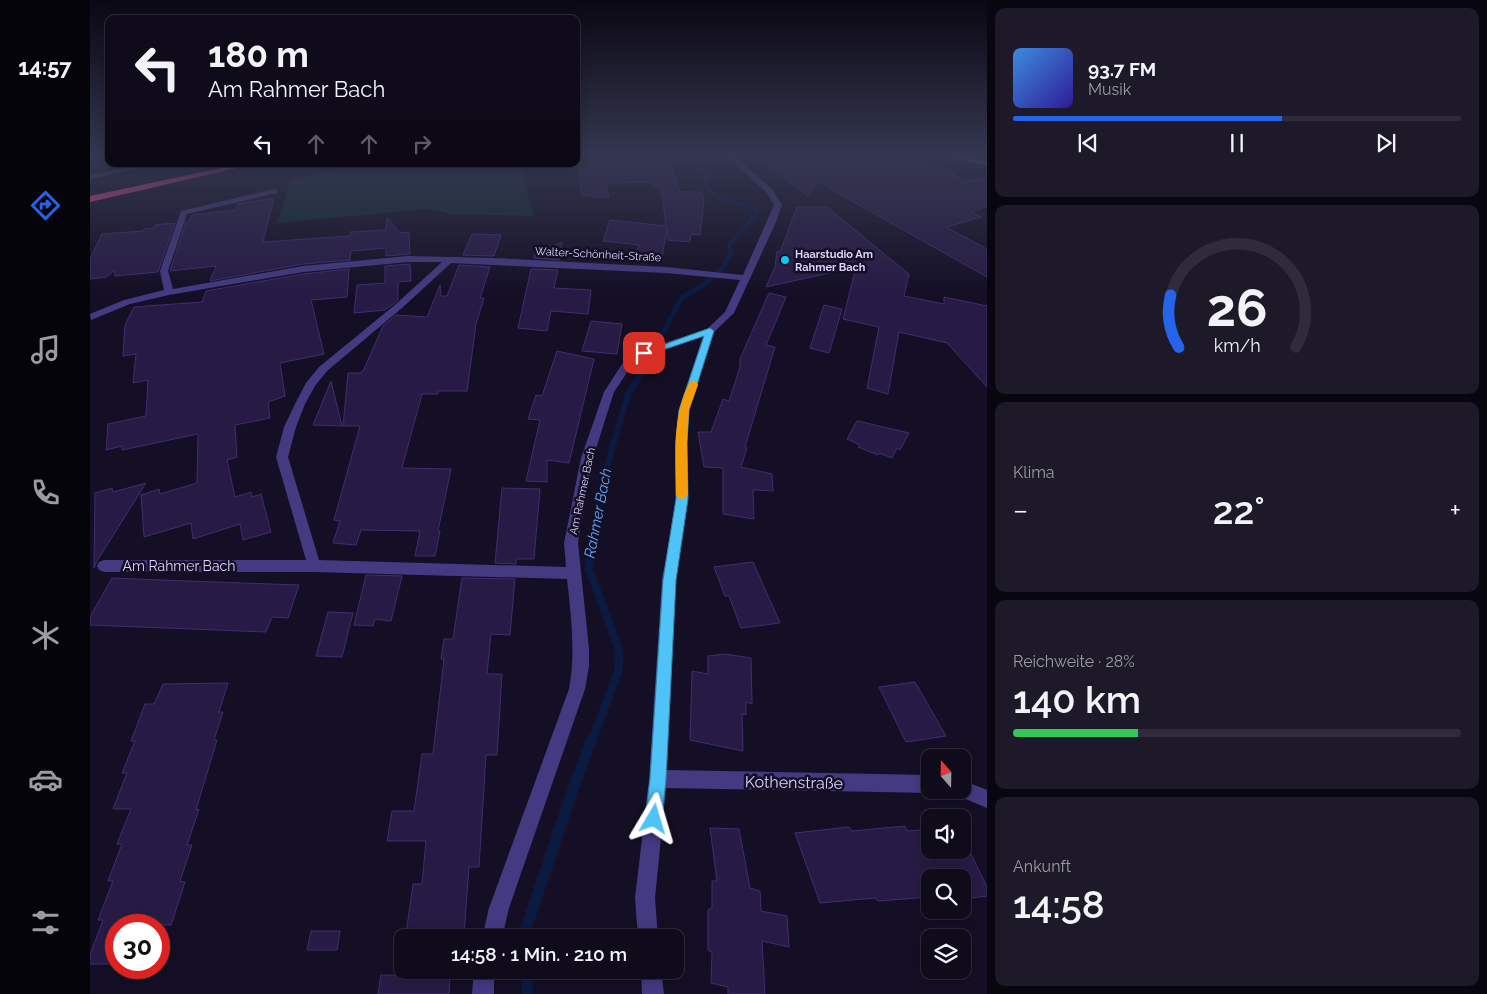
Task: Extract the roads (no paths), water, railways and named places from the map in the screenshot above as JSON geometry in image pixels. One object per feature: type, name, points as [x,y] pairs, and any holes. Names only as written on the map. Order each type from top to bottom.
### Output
[{"type":"street","points":[[169,292],[164,271],[184,213],[238,200]]},
{"type":"street","name":"Am Rahmer Bach","points":[[494,929],[499,908],[577,689],[581,666],[581,649],[571,543],[587,458],[609,392],[628,363],[644,353],[710,331],[729,314],[772,222],[778,205],[775,200]]},
{"type":"street","name":"Walter-Schönheit-Straße","points":[[91,317],[127,302],[169,292],[303,269],[408,259],[494,260],[745,278]]},
{"type":"street","points":[[314,566],[282,457],[290,427],[300,404],[310,385],[323,369],[399,306],[449,260]]},
{"type":"street","points":[[647,929],[645,898],[658,779],[669,580],[682,499],[681,443],[684,410],[710,331]]},
{"type":"street","name":"Am Rahmer Bach","points":[[104,566],[314,566],[574,573]]},
{"type":"street","name":"Kothenstraße","points":[[658,779],[921,784]]},
{"type":"street","points":[[971,793],[987,799]]},
{"type":"street","points":[[483,994],[484,979]]},
{"type":"street","points":[[652,979],[653,994]]},
{"type":"waterway","name":"Rahmer Bach","points":[[727,200],[752,208],[758,212],[729,244],[731,253]]},
{"type":"waterway","name":"Rahmer Bach","points":[[638,380],[682,297],[704,285],[723,267],[731,253]]},
{"type":"waterway","name":"Rahmer Bach","points":[[592,540],[601,487],[628,394],[638,379]]},
{"type":"waterway","name":"Rahmer Bach","points":[[592,741],[618,672],[620,652],[588,566],[593,538]]},
{"type":"waterway","name":"Rahmer Bach","points":[[526,929],[573,789],[592,739]]},
{"type":"waterway","name":"Rahmer Bach","points":[[526,979],[528,994]]},
{"type":"place","name":"Haarstudio Am Rahmer Bach","points":[[785,260]]}]
